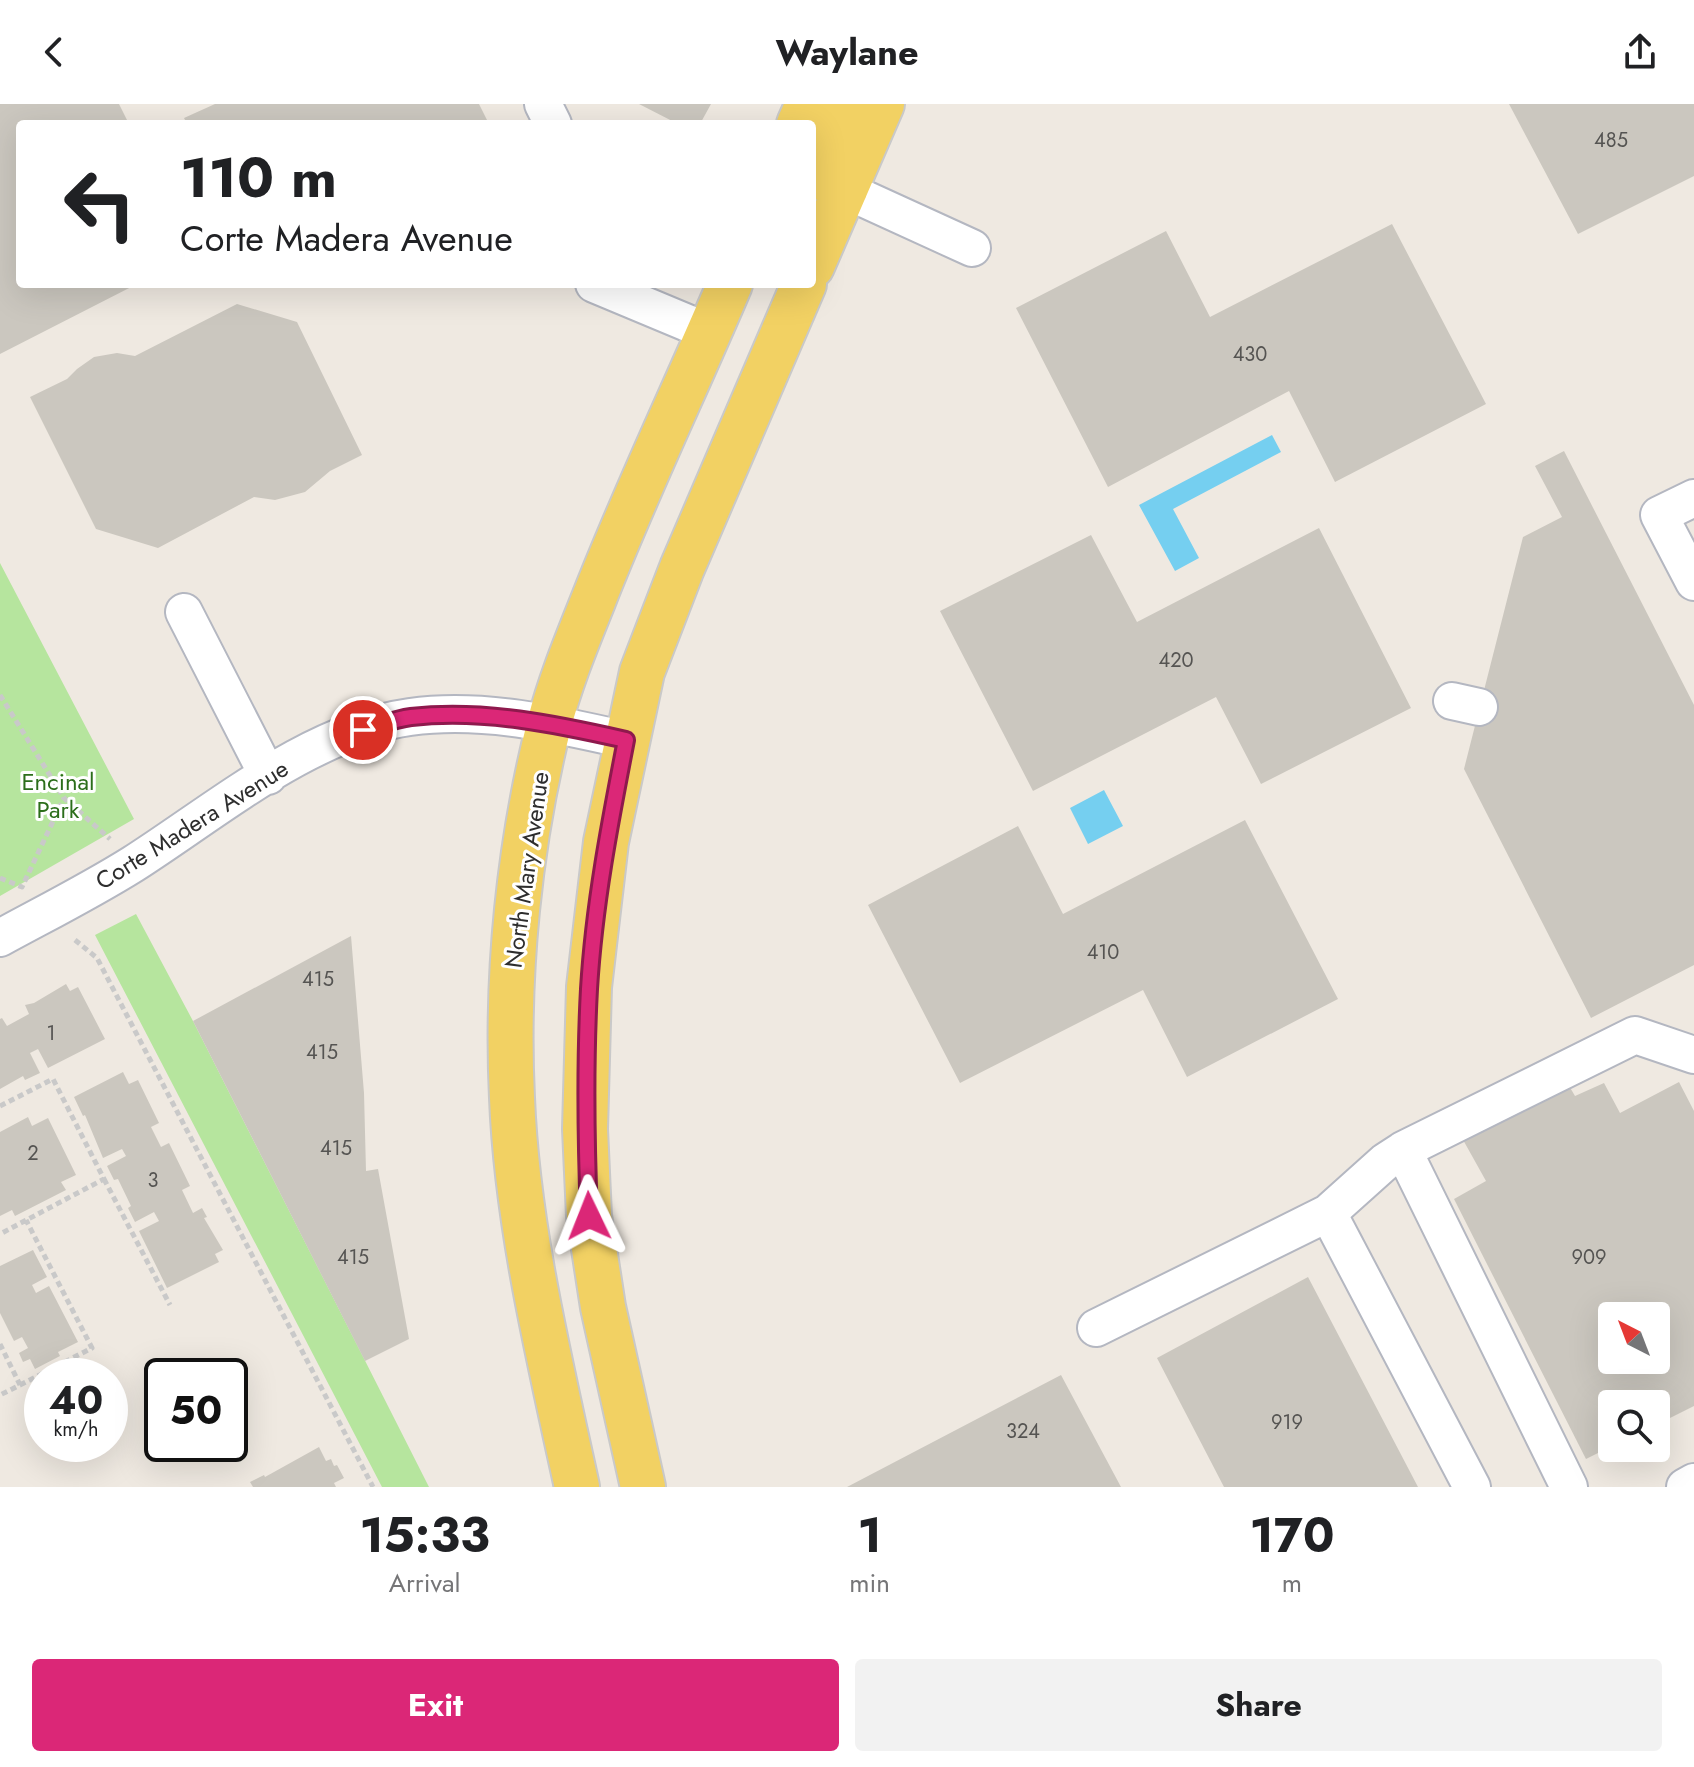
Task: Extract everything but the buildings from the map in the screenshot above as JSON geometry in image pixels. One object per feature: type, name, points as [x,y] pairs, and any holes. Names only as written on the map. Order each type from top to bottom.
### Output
[{"type":"main road","points":[[844,104],[820,163],[825,179],[845,190]]},
{"type":"main road","points":[[816,257],[882,104]]},
{"type":"main road","name":"North Mary Avenue","points":[[577,1487],[545,1340],[527,1232],[512,1101],[510,1010],[527,835],[549,723],[612,553],[728,288]]},
{"type":"main road","points":[[643,1487],[603,1307],[589,1216],[585,1129],[589,987],[606,842],[642,672],[682,568],[802,288]]},
{"type":"street","points":[[845,190],[972,248]]},
{"type":"street","points":[[604,288],[709,332]]},
{"type":"street","points":[[1694,498],[1659,515],[1694,582]]},
{"type":"street","points":[[184,612],[268,776]]},
{"type":"street","name":"Corte Madera Avenue","points":[[0,938],[129,867],[268,776],[340,736],[409,718],[469,715],[549,723],[626,740]]},
{"type":"street","points":[[1096,1328],[1328,1213],[1386,1161],[1403,1150],[1635,1035],[1694,1055]]},
{"type":"street","points":[[1403,1150],[1569,1487]]},
{"type":"street","points":[[1328,1213],[1472,1487]]},
{"type":"street","points":[[1685,1487],[1694,1482]]},
{"type":"path","points":[[0,695],[64,798],[109,837],[129,867]]},
{"type":"path","points":[[0,878],[22,887],[64,798]]},
{"type":"path","points":[[75,940],[97,958],[373,1487]]},
{"type":"path","points":[[0,1106],[53,1079],[170,1305]]},
{"type":"path","points":[[0,1234],[104,1179]]},
{"type":"path","points":[[0,1395],[92,1348],[26,1220]]},
{"type":"path","points":[[0,1344],[20,1385]]},
{"type":"green space","name":"Encinal Park","points":[[0,563],[134,819],[0,896]]},
{"type":"green space","points":[[136,914],[429,1487],[382,1487],[95,935]]},
{"type":"water","points":[[1272,435],[1281,452],[1173,509],[1199,558],[1175,571],[1139,505]]},
{"type":"water","points":[[1104,790],[1123,826],[1088,844],[1070,808]]},
{"type":"route","points":[[363,730],[409,718],[469,715],[549,723],[626,740],[606,842],[589,987],[585,1129],[589,1216]]}]
